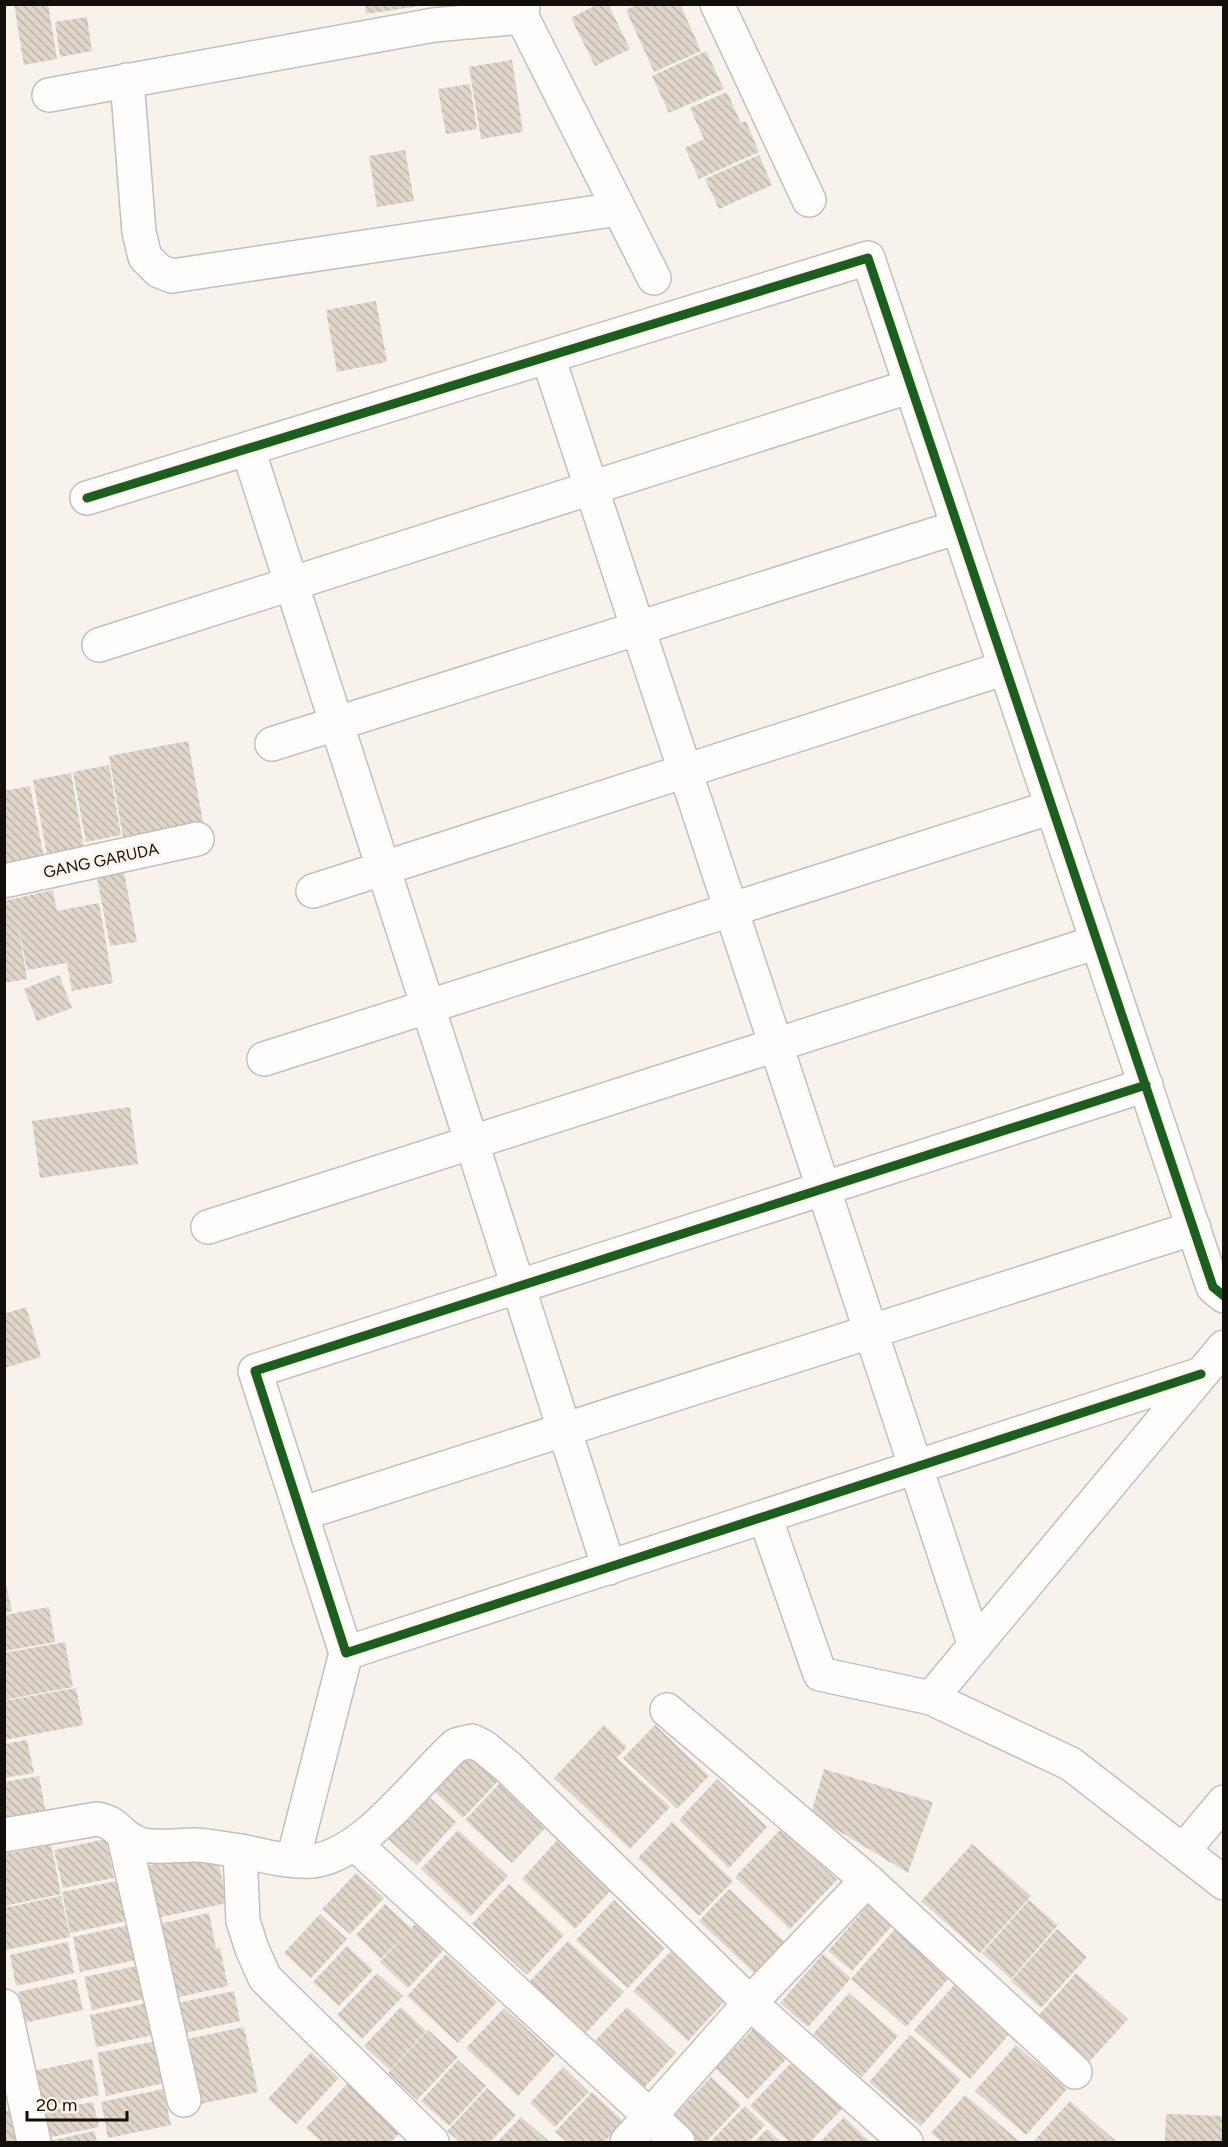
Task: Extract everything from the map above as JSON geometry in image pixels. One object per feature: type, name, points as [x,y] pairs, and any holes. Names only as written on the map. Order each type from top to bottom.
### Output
[{"type":"street","points":[[717,4],[809,200]]},
{"type":"street","points":[[49,95],[522,11],[654,278]]},
{"type":"street","points":[[128,80],[139,232],[145,257],[159,271],[171,276],[618,209]]},
{"type":"street","points":[[87,498],[868,258],[1213,1287],[1224,1296]]},
{"type":"street","points":[[548,357],[975,1646]]},
{"type":"street","points":[[99,645],[911,386]]},
{"type":"street","points":[[248,449],[609,1568]]},
{"type":"street","points":[[272,744],[958,527]]},
{"type":"street","points":[[313,891],[1005,669]]},
{"type":"street","points":[[264,1059],[1052,807]]},
{"type":"street","name":"GANG GARUDA","points":[[4,881],[197,839]]},
{"type":"street","points":[[208,1227],[1097,942]]},
{"type":"street","points":[[292,1860],[346,1653],[255,1371],[1146,1085]]},
{"type":"street","points":[[301,1514],[1194,1228]]},
{"type":"street","points":[[931,1698],[1224,1347]]},
{"type":"street","points":[[346,1653],[1201,1374]]},
{"type":"street","points":[[765,1518],[820,1674],[931,1698],[1071,1764],[1224,1883]]},
{"type":"street","points":[[667,1710],[867,1880],[1075,2072]]},
{"type":"street","points":[[4,1835],[97,1819],[108,1821],[124,1838],[145,1845],[198,1845],[240,1851],[273,1859],[313,1861],[332,1856],[356,1844],[369,1834],[456,1745],[472,1741],[484,1747],[508,1767],[750,2002],[906,2142]]},
{"type":"street","points":[[1183,1851],[1224,1802]]},
{"type":"street","points":[[124,1838],[184,2100]]},
{"type":"street","points":[[356,1844],[678,2142]]},
{"type":"street","points":[[240,1851],[243,1921],[265,1978],[432,2142]]},
{"type":"street","points":[[627,2142],[750,2002],[867,1880]]},
{"type":"street","points":[[4,2006],[34,2142]]},
{"type":"building","points":[[14,4],[48,4],[57,59],[24,65]]},
{"type":"building","points":[[365,4],[419,4],[420,6],[366,14]]},
{"type":"building","points":[[598,4],[608,4],[630,49],[595,66],[571,18]]},
{"type":"building","points":[[638,4],[680,4],[701,51],[654,72],[626,10]]},
{"type":"building","points":[[87,17],[92,51],[60,57],[55,22]]},
{"type":"building","points":[[706,51],[724,89],[669,113],[652,76]]},
{"type":"building","points":[[512,60],[523,132],[481,139],[469,67]]},
{"type":"building","points":[[470,84],[477,129],[446,134],[438,89]]},
{"type":"building","points":[[727,92],[741,123],[746,121],[759,152],[699,179],[685,148],[704,139],[690,108]]},
{"type":"building","points":[[405,150],[414,201],[377,207],[369,156]]},
{"type":"building","points":[[759,155],[772,185],[719,209],[705,179]]},
{"type":"building","points":[[376,301],[387,362],[337,372],[326,310]]},
{"type":"building","points":[[188,741],[203,822],[123,837],[109,756]]},
{"type":"building","points":[[109,765],[121,835],[86,842],[73,772]]},
{"type":"building","points":[[71,773],[85,853],[48,860],[33,780]]},
{"type":"building","points":[[30,786],[45,863],[4,871],[4,791]]},
{"type":"building","points":[[123,867],[137,942],[110,946],[96,872]]},
{"type":"building","points":[[53,890],[57,911],[99,903],[113,983],[72,991],[67,963],[27,970],[17,918],[27,979],[4,983],[4,901]]},
{"type":"building","points":[[59,975],[72,1008],[37,1021],[24,989]]},
{"type":"building","points":[[130,1107],[138,1164],[40,1178],[32,1121]]},
{"type":"building","points":[[26,1307],[41,1357],[4,1368],[4,1314]]},
{"type":"building","points":[[4,1576],[12,1611],[4,1613]]},
{"type":"building","points":[[49,1607],[55,1642],[4,1651],[4,1615]]},
{"type":"building","points":[[65,1642],[73,1687],[4,1700],[4,1653]]},
{"type":"building","points":[[76,1688],[83,1725],[4,1740],[4,1701]]},
{"type":"building","points":[[604,1725],[627,1747],[617,1758],[670,1807],[630,1849],[554,1778]]},
{"type":"building","points":[[655,1725],[709,1776],[677,1809],[623,1758]]},
{"type":"building","points":[[27,1740],[34,1773],[4,1778],[4,1744]]},
{"type":"building","points":[[472,1751],[501,1778],[463,1818],[434,1791]]},
{"type":"building","points":[[824,1769],[933,1802],[908,1873],[811,1814]]},
{"type":"building","points":[[39,1776],[46,1814],[4,1821],[4,1782]]},
{"type":"building","points":[[717,1779],[767,1827],[729,1868],[679,1820]]},
{"type":"building","points":[[501,1782],[548,1825],[512,1863],[465,1820]]},
{"type":"building","points":[[427,1795],[456,1822],[417,1865],[387,1838]]},
{"type":"building","points":[[672,1822],[733,1881],[699,1916],[638,1858]]},
{"type":"building","points":[[782,1828],[837,1880],[790,1929],[735,1877]]},
{"type":"building","points":[[458,1830],[508,1876],[471,1916],[421,1869]]},
{"type":"building","points":[[559,1838],[613,1888],[575,1929],[522,1879]]},
{"type":"building","points":[[106,1839],[114,1878],[63,1888],[54,1850]]},
{"type":"building","points":[[972,1844],[1031,1896],[980,1953],[921,1901]]},
{"type":"building","points":[[51,1845],[61,1894],[4,1906],[4,1854]]},
{"type":"building","points":[[216,1851],[227,1903],[152,1919],[141,1867]]},
{"type":"building","points":[[356,1873],[384,1898],[350,1934],[322,1909]]},
{"type":"building","points":[[121,1880],[130,1920],[70,1933],[62,1892]]},
{"type":"building","points":[[509,1884],[564,1935],[527,1975],[472,1924]]},
{"type":"building","points":[[729,1889],[786,1943],[755,1974],[699,1921]]},
{"type":"building","points":[[61,1896],[70,1937],[6,1950],[4,1908]]},
{"type":"building","points":[[614,1900],[665,1948],[628,1988],[576,1940]]},
{"type":"building","points":[[1029,1900],[1058,1925],[1011,1979],[982,1953]]},
{"type":"building","points":[[872,1901],[896,1921],[852,1971],[828,1951]]},
{"type":"building","points":[[385,1904],[411,1928],[420,1919],[448,1945],[408,1988],[380,1962],[407,1933],[381,1959],[356,1935]]},
{"type":"building","points":[[209,1913],[216,1949],[220,1948],[228,1986],[175,1998],[159,1924]]},
{"type":"building","points":[[320,1914],[347,1939],[311,1978],[284,1953]]},
{"type":"building","points":[[129,1925],[136,1960],[80,1972],[73,1937]]},
{"type":"building","points":[[895,1929],[950,1977],[906,2027],[851,1979]]},
{"type":"building","points":[[1057,1929],[1087,1957],[1041,2008],[1011,1981]]},
{"type":"building","points":[[568,1941],[624,1992],[585,2034],[529,1982]]},
{"type":"building","points":[[68,1942],[74,1973],[16,1986],[10,1955]]},
{"type":"building","points":[[347,1946],[373,1970],[339,2006],[313,1982]]},
{"type":"building","points":[[671,1951],[725,2001],[688,2041],[633,1991]]},
{"type":"building","points":[[446,1954],[497,2002],[458,2043],[407,1996]]},
{"type":"building","points":[[823,1954],[851,1978],[808,2027],[780,2003]]},
{"type":"building","points":[[137,1966],[144,1999],[92,2010],[84,1977]]},
{"type":"building","points":[[377,1973],[403,1996],[362,2039],[337,2015]]},
{"type":"building","points":[[1076,1973],[1128,2019],[1090,2061],[1039,2015]]},
{"type":"building","points":[[76,1979],[83,2010],[24,2023],[18,1992]]},
{"type":"building","points":[[957,1982],[1013,2030],[970,2079],[914,2030]]},
{"type":"building","points":[[234,1991],[240,2021],[185,2033],[178,2003]]},
{"type":"building","points":[[849,1993],[898,2036],[862,2077],[813,2034]]},
{"type":"building","points":[[148,2003],[154,2035],[96,2047],[90,2015]]},
{"type":"building","points":[[401,2007],[426,2031],[390,2070],[364,2046]]},
{"type":"building","points":[[627,2007],[676,2053],[644,2088],[594,2042]]},
{"type":"building","points":[[504,2008],[555,2055],[518,2096],[466,2048]]},
{"type":"building","points":[[757,2025],[790,2055],[748,2099],[715,2068]]},
{"type":"building","points":[[244,2027],[258,2092],[195,2105],[182,2040]]},
{"type":"building","points":[[428,2030],[458,2057],[417,2100],[388,2073]]},
{"type":"building","points":[[910,2035],[961,2080],[921,2126],[869,2082]]},
{"type":"building","points":[[156,2041],[164,2083],[106,2096],[97,2053]]},
{"type":"building","points":[[1016,2045],[1067,2089],[1026,2135],[975,2091]]},
{"type":"building","points":[[311,2052],[339,2078],[296,2124],[268,2099]]},
{"type":"building","points":[[92,2059],[99,2095],[40,2107],[33,2071]]},
{"type":"building","points":[[458,2060],[486,2086],[449,2126],[421,2101]]},
{"type":"building","points":[[792,2062],[842,2109],[810,2142],[789,2142],[750,2106]]},
{"type":"building","points":[[563,2067],[589,2092],[555,2127],[530,2103]]},
{"type":"building","points":[[711,2077],[741,2105],[706,2142],[694,2142],[670,2120]]},
{"type":"building","points":[[352,2079],[404,2128],[391,2142],[322,2142],[306,2128]]},
{"type":"building","points":[[487,2088],[516,2115],[490,2142],[460,2142],[447,2131]]},
{"type":"building","points":[[163,2089],[171,2125],[108,2138],[101,2102]]},
{"type":"building","points":[[592,2092],[624,2122],[604,2142],[567,2142],[555,2132]]},
{"type":"building","points":[[965,2095],[1020,2142],[942,2142],[931,2133]]},
{"type":"building","points":[[1070,2101],[1117,2142],[1033,2142]]},
{"type":"building","points":[[93,2102],[99,2127],[51,2137],[45,2111]]},
{"type":"building","points":[[745,2106],[765,2125],[749,2142],[710,2142]]},
{"type":"building","points":[[17,2108],[24,2142],[4,2142],[4,2111]]},
{"type":"building","points":[[1166,2114],[1224,2116],[1224,2142],[1165,2142]]},
{"type":"building","points":[[521,2117],[550,2142],[497,2142]]},
{"type":"building","points":[[844,2117],[870,2142],[820,2142]]},
{"type":"building","points":[[767,2129],[781,2142],[754,2142]]},
{"type":"building","points":[[94,2131],[97,2142],[49,2141]]},
{"type":"cycle path","points":[[87,498],[868,258],[1213,1287],[1224,1296]]},
{"type":"cycle path","points":[[1146,1085],[255,1371],[346,1653],[1201,1374]]}]
